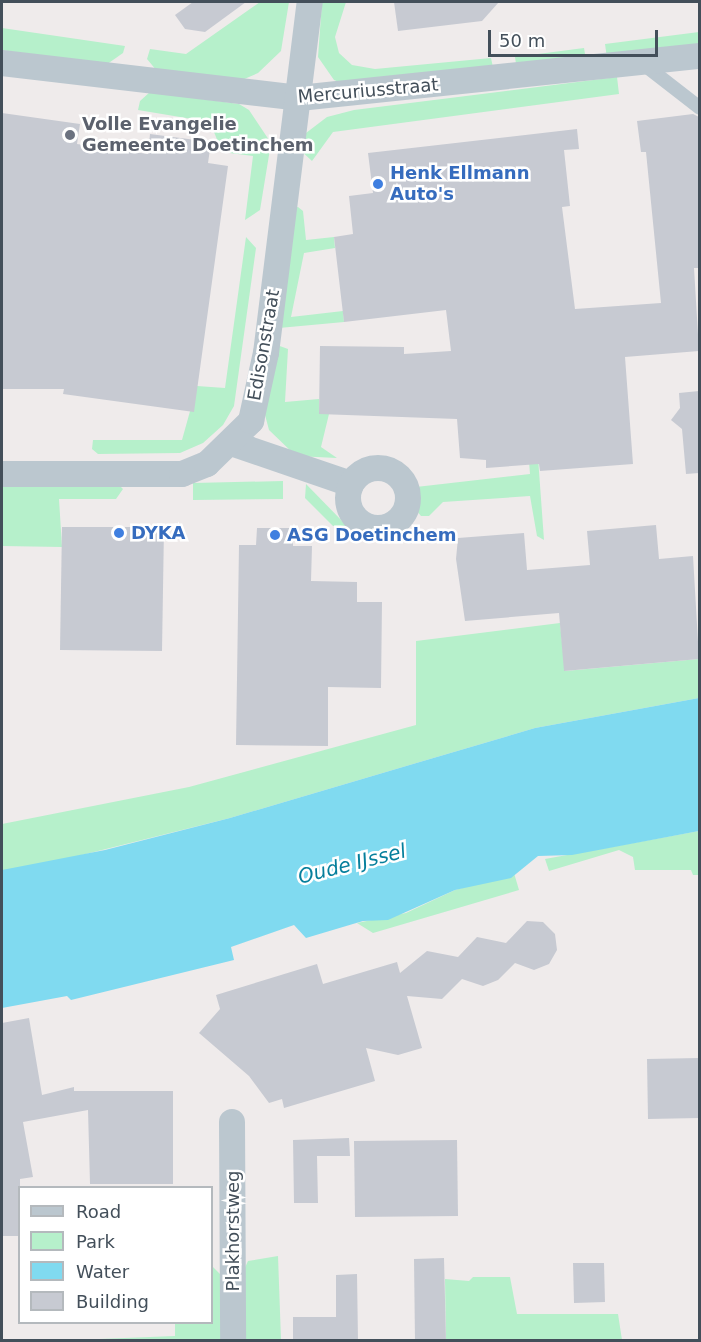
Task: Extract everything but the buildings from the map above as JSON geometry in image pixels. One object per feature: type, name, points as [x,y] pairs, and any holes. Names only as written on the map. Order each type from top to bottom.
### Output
[{"type":"street","name":"Edisonstraat","points":[[2,474],[182,474],[207,464],[251,421],[266,353],[310,2]]},
{"type":"street","name":"Mercuriusstraat","points":[[2,63],[299,98],[699,56]]},
{"type":"street","points":[[231,443],[351,484]]},
{"type":"street","name":"Plakhorstweg","points":[[232,1122],[233,1341]]},
{"type":"lane","points":[[640,62],[699,108]]},
{"type":"green space","points":[[260,2],[289,2],[281,51],[258,73],[242,80],[157,71],[147,59],[150,49],[186,54]]},
{"type":"green space","points":[[322,2],[346,2],[335,37],[339,53],[352,65],[375,69],[491,58],[494,72],[349,86],[334,80],[318,57]]},
{"type":"green space","points":[[2,28],[125,46],[123,53],[103,67],[2,50]]},
{"type":"green space","points":[[699,32],[699,46],[607,58],[605,44]]},
{"type":"green space","points":[[584,48],[586,60],[517,70],[515,57]]},
{"type":"green space","points":[[617,77],[619,94],[333,132],[312,161],[298,148],[306,133],[327,117],[354,110]]},
{"type":"green space","points":[[150,92],[239,104],[249,110],[271,143],[260,210],[245,220],[253,156],[222,152],[210,122],[138,110],[140,101]]},
{"type":"green space","points":[[298,207],[303,211],[306,240],[334,237],[335,248],[304,253],[291,317],[343,311],[344,322],[279,328],[289,209]]},
{"type":"green space","points":[[246,237],[256,248],[234,406],[223,425],[203,443],[180,453],[98,454],[92,449],[93,440],[182,440],[197,386],[225,388]]},
{"type":"green space","points":[[529,333],[544,540],[537,536],[530,496],[443,502],[429,516],[421,516],[416,510],[416,487],[530,474],[520,346]]},
{"type":"green space","points":[[277,345],[288,349],[285,402],[319,399],[319,414],[329,414],[321,447],[337,458],[296,456],[269,430],[264,411]]},
{"type":"green space","points":[[114,480],[123,489],[116,499],[59,499],[62,547],[2,546],[2,481]]},
{"type":"green space","points":[[283,481],[283,499],[193,500],[193,483]]},
{"type":"green space","points":[[306,484],[347,526],[333,526],[305,498]]},
{"type":"green space","points":[[560,623],[565,671],[699,659],[699,698],[535,728],[230,818],[2,875],[2,824],[189,787],[416,725],[416,641]]},
{"type":"green space","points":[[699,831],[699,875],[693,875],[691,870],[635,870],[633,857],[619,850],[549,871],[545,859]]},
{"type":"green space","points":[[514,873],[519,890],[373,933],[357,923],[406,913],[455,890]]},
{"type":"green space","points":[[278,1256],[281,1340],[244,1340],[243,1272],[248,1261]]},
{"type":"green space","points":[[213,1267],[223,1277],[224,1340],[74,1340],[175,1336],[175,1324],[213,1324]]},
{"type":"green space","points":[[473,1277],[510,1277],[517,1314],[618,1314],[622,1340],[446,1340],[445,1279],[469,1281]]},
{"type":"water","name":"Oude IJssel","points":[[699,698],[699,831],[572,855],[538,856],[511,878],[455,890],[388,920],[363,921],[306,938],[294,925],[231,947],[234,960],[71,1000],[67,996],[2,1008],[2,870],[105,850],[230,818],[535,728]]},
{"type":"place","name":"Volle Evangelie Gemeente Doetinchem","points":[[70,135]]},
{"type":"place","name":"Henk Ellmann Auto's","points":[[378,184]]},
{"type":"place","name":"DYKA","points":[[119,533]]},
{"type":"place","name":"ASG Doetinchem","points":[[275,535]]}]
